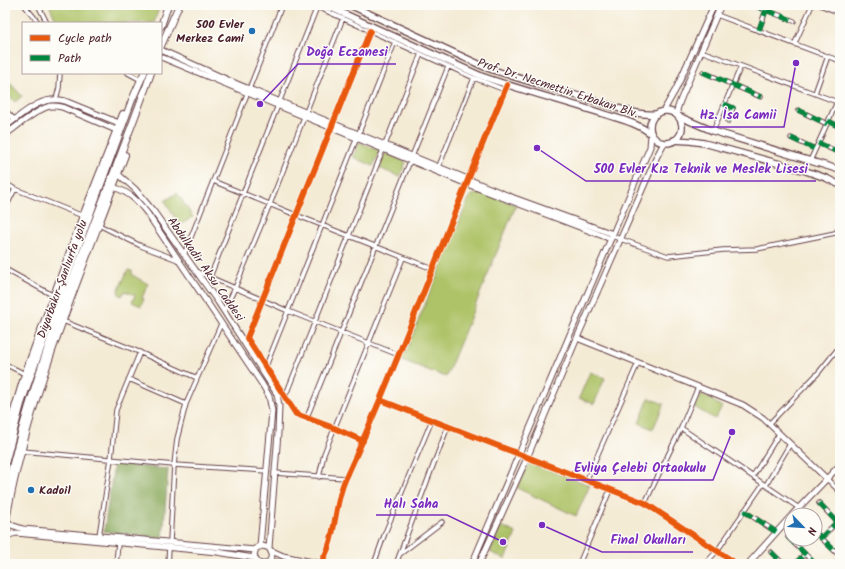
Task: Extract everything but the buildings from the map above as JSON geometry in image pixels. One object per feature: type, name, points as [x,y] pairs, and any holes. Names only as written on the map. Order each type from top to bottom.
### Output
[{"type":"highway","points":[[162,23],[168,5]]},
{"type":"highway","points":[[162,44],[179,5]]},
{"type":"highway","name":"Diyarbakır-Şanlıurfa yolu","points":[[5,464],[21,404],[62,288],[132,100],[144,74]]},
{"type":"highway","name":"Diyarbakır-Şanlıurfa yolu","points":[[5,497],[13,460],[33,389],[151,74]]},
{"type":"highway","points":[[5,441],[25,374],[83,216],[126,106],[132,100]]},
{"type":"highway","points":[[5,526],[21,451],[35,402],[139,116],[141,102]]},
{"type":"main road","name":"Prof. Dr. Necmettin Erbakan Blv.","points":[[325,5],[506,88],[577,105],[640,126],[651,134]]},
{"type":"main road","name":"Prof. Dr. Necmettin Erbakan Blv.","points":[[350,5],[487,68],[635,112],[646,115],[655,114]]},
{"type":"main road","points":[[472,564],[650,147],[650,124],[655,114],[664,110],[680,82],[714,5]]},
{"type":"main road","points":[[674,140],[681,132],[681,121],[678,116],[678,105],[721,5]]},
{"type":"main road","points":[[822,5],[840,12]]},
{"type":"main road","points":[[162,50],[278,104],[468,181],[612,237]]},
{"type":"main road","points":[[162,58],[248,91]]},
{"type":"main road","points":[[5,127],[35,105],[47,100],[56,99],[65,101],[118,126]]},
{"type":"main road","points":[[5,135],[37,112],[54,105],[118,126]]},
{"type":"main road","points":[[664,110],[675,113],[678,116],[713,131],[840,170]]},
{"type":"main road","points":[[651,134],[659,141],[664,143],[674,140],[690,140],[704,143],[826,178],[840,185]]},
{"type":"main road","points":[[479,564],[527,458],[620,239],[664,143]]},
{"type":"main road","points":[[412,158],[439,166],[468,181]]},
{"type":"main road","name":"Abdulkadir Aksu Caddesi","points":[[118,174],[143,198],[154,212],[264,368],[275,389],[278,399],[278,430],[270,549],[272,556],[268,563]]},
{"type":"main road","points":[[122,190],[124,184],[130,185]]},
{"type":"main road","name":"Abdulkadir Aksu Caddesi","points":[[113,187],[122,190],[136,200],[164,238],[262,384],[272,404],[260,546]]},
{"type":"main road","points":[[577,338],[698,386],[748,408],[763,418],[827,479]]},
{"type":"main road","points":[[800,507],[840,465]]},
{"type":"main road","points":[[6,519],[11,525],[16,527],[169,545],[217,552],[257,562],[255,550]]},
{"type":"main road","points":[[748,564],[783,525]]},
{"type":"main road","points":[[5,538],[16,533],[118,543],[255,550],[260,546],[266,546],[283,556],[321,564]]},
{"type":"main road","points":[[268,563],[286,564]]},
{"type":"street","points":[[24,5],[38,22]]},
{"type":"street","points":[[38,5],[47,22]]},
{"type":"street","points":[[184,255],[282,5]]},
{"type":"street","points":[[752,5],[794,21]]},
{"type":"street","points":[[795,43],[812,5]]},
{"type":"street","points":[[210,277],[315,6],[448,67],[474,78],[506,88],[399,355],[346,478],[338,503],[328,550],[321,564]]},
{"type":"street","points":[[759,30],[766,10]]},
{"type":"street","points":[[717,15],[840,61]]},
{"type":"street","points":[[224,312],[270,204],[343,18]]},
{"type":"street","points":[[363,441],[334,428],[296,414],[264,368],[247,338],[370,31]]},
{"type":"street","points":[[264,368],[395,42]]},
{"type":"street","points":[[701,51],[839,102],[810,161]]},
{"type":"street","points":[[285,397],[421,54]]},
{"type":"street","points":[[815,93],[828,56]]},
{"type":"street","points":[[713,131],[741,66]]},
{"type":"street","points":[[307,418],[448,67]]},
{"type":"street","points":[[703,72],[761,97]]},
{"type":"street","points":[[56,99],[59,88],[60,74]]},
{"type":"street","points":[[130,74],[141,80]]},
{"type":"street","points":[[439,166],[474,78]]},
{"type":"street","points":[[724,104],[733,108],[728,121]]},
{"type":"street","points":[[5,110],[15,120]]},
{"type":"street","points":[[798,110],[840,127]]},
{"type":"street","points":[[791,138],[815,149]]},
{"type":"street","points":[[818,143],[840,153]]},
{"type":"street","points":[[214,181],[243,194],[433,269]]},
{"type":"street","points":[[5,183],[15,189],[83,216]]},
{"type":"street","points":[[5,209],[15,189]]},
{"type":"street","points":[[99,225],[141,246],[178,260]]},
{"type":"street","points":[[612,237],[668,256],[723,250],[757,249],[835,233],[840,228]]},
{"type":"street","points":[[319,476],[322,460],[334,428],[403,258]]},
{"type":"street","points":[[5,269],[54,296]]},
{"type":"street","points":[[195,271],[288,311],[399,355]]},
{"type":"street","points":[[64,321],[140,352],[197,378]]},
{"type":"street","points":[[168,564],[177,439],[186,404],[221,324]]},
{"type":"street","points":[[769,424],[819,372],[840,346]]},
{"type":"street","points":[[99,536],[111,459],[116,410],[140,352]]},
{"type":"street","points":[[586,481],[638,363]]},
{"type":"street","points":[[5,364],[25,374]]},
{"type":"street","points":[[129,379],[186,404]]},
{"type":"street","points":[[645,503],[681,428],[698,386]]},
{"type":"street","points":[[380,400],[645,503],[737,564]]},
{"type":"street","points":[[374,564],[385,533],[432,420]]},
{"type":"street","points":[[396,564],[448,426]]},
{"type":"street","points":[[681,428],[797,507]]},
{"type":"street","points":[[753,476],[779,434]]},
{"type":"street","points":[[705,564],[717,551],[744,511],[764,485],[790,444]]},
{"type":"street","points":[[21,451],[174,465],[267,471]]},
{"type":"street","points":[[274,473],[346,478]]},
{"type":"street","points":[[827,479],[840,492]]},
{"type":"street","points":[[579,564],[610,490]]},
{"type":"street","points":[[819,503],[839,523],[823,536]]},
{"type":"street","points":[[744,511],[776,532]]},
{"type":"street","points":[[399,554],[442,522]]},
{"type":"street","points":[[823,540],[840,556]]},
{"type":"street","points":[[116,564],[118,543]]},
{"type":"street","points":[[798,547],[815,564]]},
{"type":"street","points":[[771,552],[783,564]]},
{"type":"street","points":[[795,564],[805,554]]},
{"type":"green space","points":[[51,5],[160,5],[154,22],[57,22],[50,7]]},
{"type":"green space","points":[[5,78],[22,96],[15,102],[5,91]]},
{"type":"green space","points":[[359,142],[380,151],[373,166],[353,157]]},
{"type":"green space","points":[[385,153],[406,162],[400,177],[379,168]]},
{"type":"green space","points":[[481,192],[516,205],[446,377],[402,360],[470,196]]},
{"type":"green space","points":[[177,193],[193,217],[180,225],[165,201]]},
{"type":"green space","points":[[128,270],[132,271],[132,275],[148,284],[142,298],[144,299],[141,306],[132,302],[135,295],[125,291],[122,296],[119,294],[118,291]]},
{"type":"green space","points":[[590,372],[605,378],[594,404],[579,398]]},
{"type":"green space","points":[[702,394],[722,407],[715,419],[694,407]]},
{"type":"green space","points":[[649,398],[664,404],[653,429],[639,423]]},
{"type":"green space","points":[[529,463],[590,485],[576,516],[517,488]]},
{"type":"green space","points":[[114,464],[168,469],[163,539],[104,531]]},
{"type":"green space","points":[[501,526],[516,533],[505,559],[490,552]]},
{"type":"marked path","points":[[753,5],[794,21]]},
{"type":"marked path","points":[[759,30],[766,10]]},
{"type":"marked path","points":[[703,72],[761,97]]},
{"type":"marked path","points":[[724,104],[733,108],[728,121]]},
{"type":"marked path","points":[[798,110],[827,124]]},
{"type":"marked path","points":[[828,121],[840,127]]},
{"type":"marked path","points":[[791,138],[815,149]]},
{"type":"marked path","points":[[818,143],[840,153]]},
{"type":"marked path","points":[[819,503],[840,525]]},
{"type":"marked path","points":[[744,511],[776,532]]},
{"type":"marked path","points":[[823,536],[837,522]]},
{"type":"marked path","points":[[823,540],[840,556]]},
{"type":"marked path","points":[[798,547],[815,564]]},
{"type":"marked path","points":[[771,552],[783,564]]},
{"type":"marked path","points":[[795,564],[805,554]]},
{"type":"cycle path","points":[[363,441],[334,428],[296,414],[247,338],[370,31]]},
{"type":"cycle path","points":[[320,564],[329,545],[341,490],[367,431],[507,85]]},
{"type":"cycle path","points":[[380,400],[645,503],[737,564]]},
{"type":"place","name":"500 Evler Merkez Cami","points":[[252,31]]},
{"type":"place","name":"Hz. İsa Camii","points":[[796,63]]},
{"type":"place","name":"Doğa Eczanesi","points":[[260,104]]},
{"type":"place","name":"500 Evler Kız Teknik ve Meslek Lisesi","points":[[537,148]]},
{"type":"place","name":"Evliya Çelebi Ortaokulu","points":[[732,432]]},
{"type":"place","name":"Kadoil","points":[[31,490]]},
{"type":"place","name":"Final Okulları","points":[[542,525]]},
{"type":"place","name":"Halı Saha","points":[[503,542]]}]
